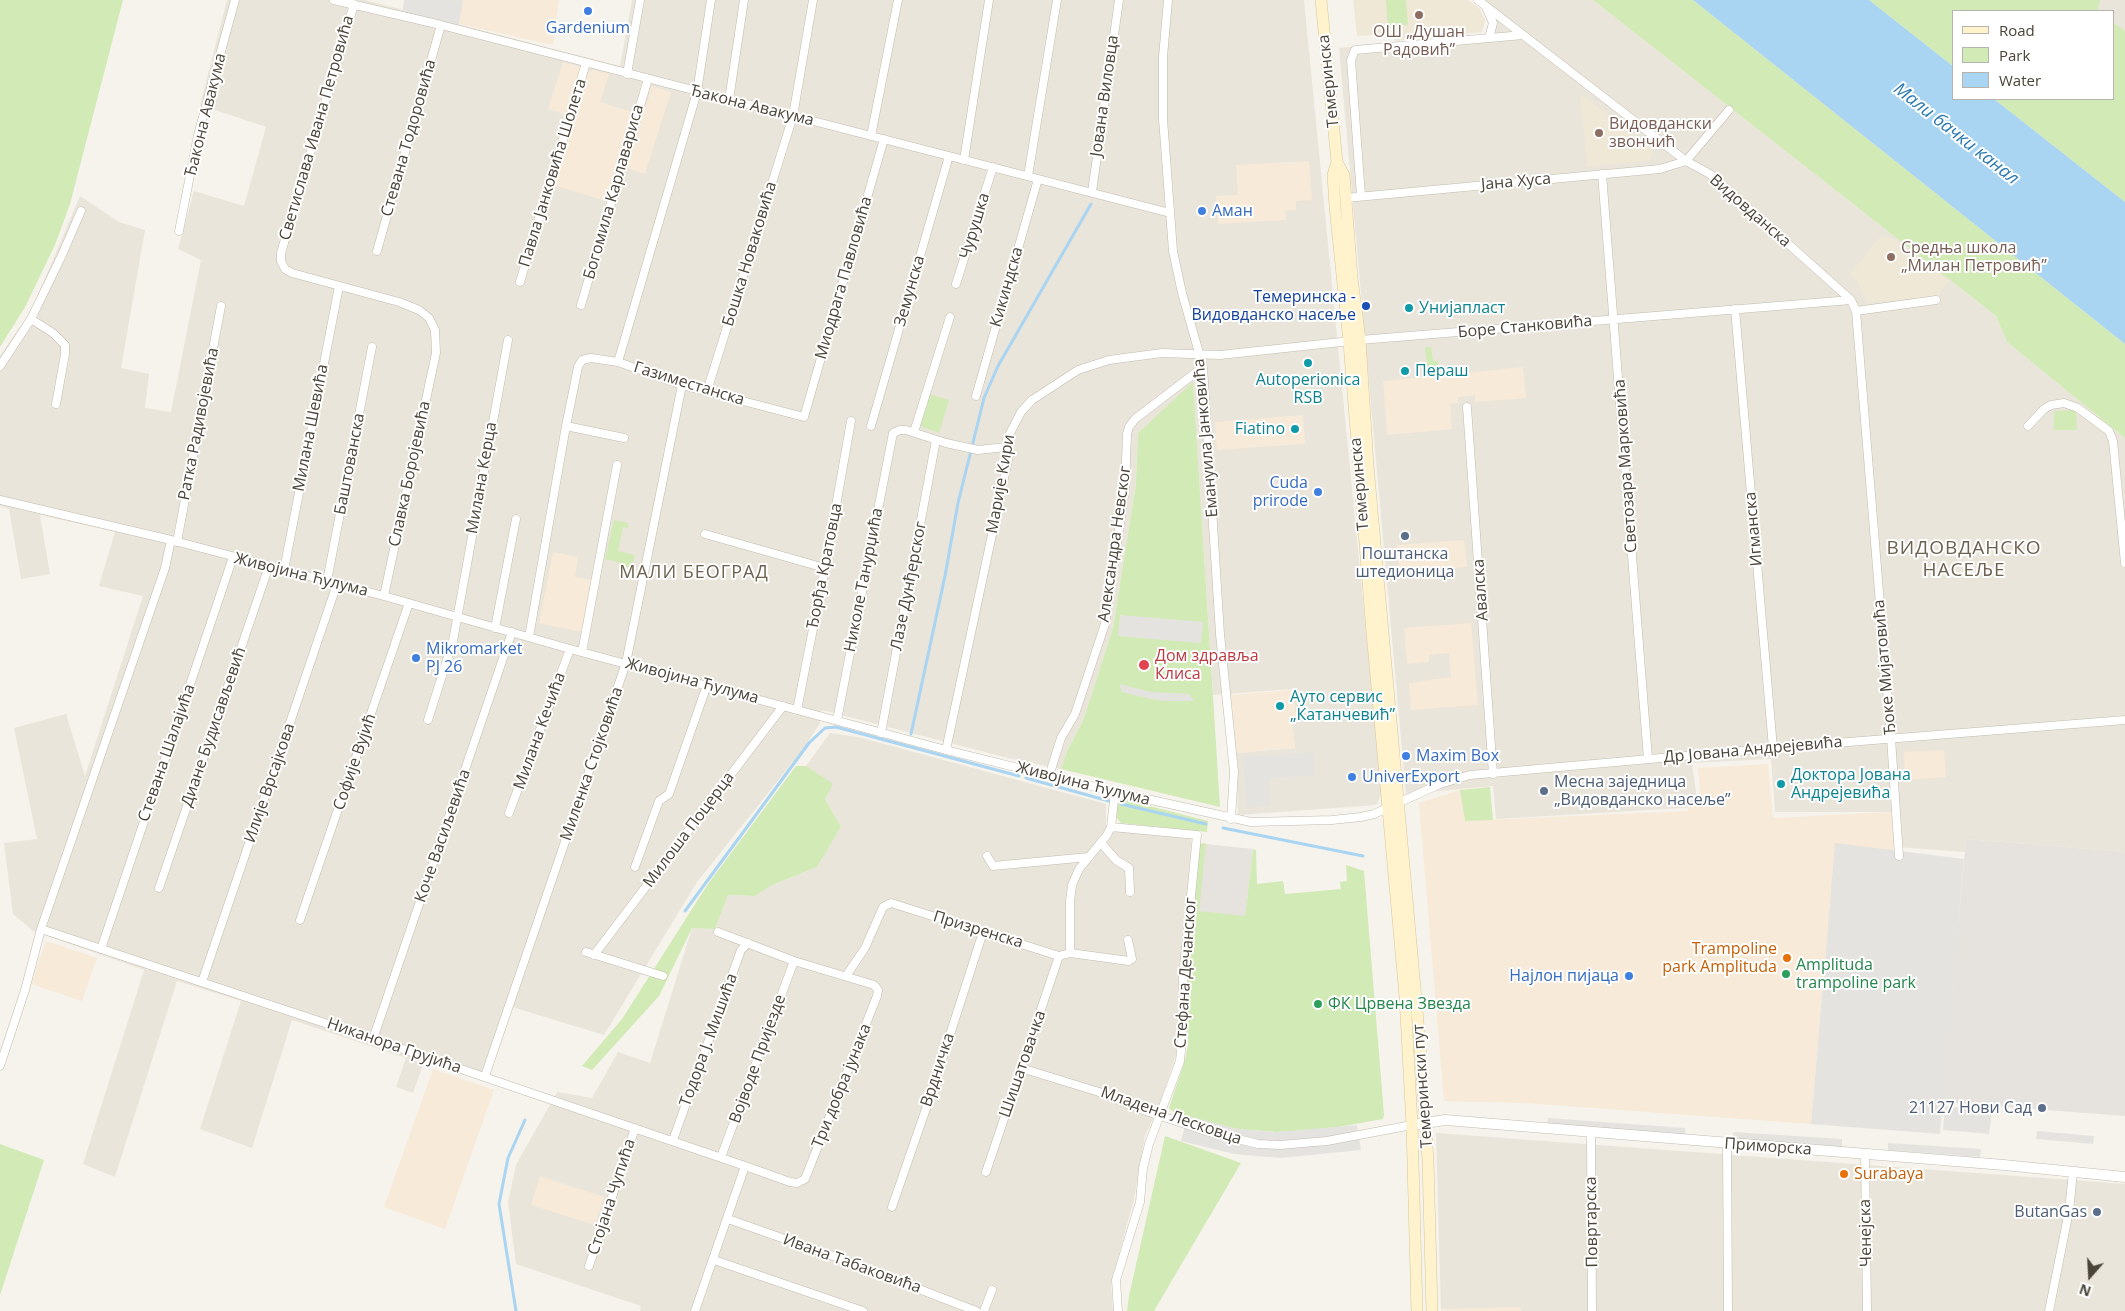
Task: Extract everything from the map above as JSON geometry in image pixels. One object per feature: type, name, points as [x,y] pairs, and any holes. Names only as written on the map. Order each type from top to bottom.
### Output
[{"type":"main road","name":"Темеринска","points":[[1321,0],[1337,162],[1344,175],[1346,198],[1354,341],[1387,808]]},
{"type":"main road","name":"Темеринска","points":[[1337,162],[1333,175],[1335,206],[1354,341],[1368,466],[1399,802]]},
{"type":"main road","name":"Темерински пут","points":[[1399,802],[1426,1123],[1432,1311]]},
{"type":"main road","name":"Темерински пут","points":[[1387,808],[1405,996],[1412,1126],[1417,1311]]},
{"type":"street","name":"Ђакона Авакума","points":[[179,231],[198,135],[235,0]]},
{"type":"street","name":"Ђакона Авакума","points":[[334,0],[441,25],[1170,213]]},
{"type":"street","points":[[627,74],[640,0]]},
{"type":"street","points":[[618,362],[697,92],[711,0]]},
{"type":"street","points":[[729,100],[744,0]]},
{"type":"street","name":"Бошка Новаковића","points":[[707,391],[793,116],[813,0]]},
{"type":"street","points":[[871,136],[898,0]]},
{"type":"street","points":[[964,160],[989,0]]},
{"type":"street","points":[[1028,176],[1057,0]]},
{"type":"street","name":"Јована Виловца","points":[[1092,192],[1119,0]]},
{"type":"street","name":"Емануила Јанковића","points":[[1168,0],[1163,57],[1163,119],[1170,213],[1173,251],[1182,293],[1203,367],[1220,634],[1234,772],[1231,819]]},
{"type":"street","name":"Видовданска","points":[[1478,0],[1686,161],[1710,174],[1850,300]]},
{"type":"street","name":"Светислава Ивана Петровића","points":[[339,286],[292,273],[281,262],[281,253],[354,4]]},
{"type":"street","points":[[1485,6],[1493,23],[1489,38]]},
{"type":"street","name":"Стевана Тодоровића","points":[[377,252],[441,25]]},
{"type":"street","points":[[1361,196],[1351,60],[1354,50],[1523,35]]},
{"type":"street","name":"Павла Јанковића Шолета","points":[[520,282],[586,63]]},
{"type":"street","name":"Богомила Карлавариса","points":[[581,305],[648,79]]},
{"type":"street","points":[[1686,161],[1729,110]]},
{"type":"street","name":"Миодрага Павловића","points":[[804,417],[884,139]]},
{"type":"street","name":"Земунска","points":[[871,426],[949,156]]},
{"type":"street","name":"Јана Хуса","points":[[1346,198],[1660,169],[1686,161]]},
{"type":"street","name":"Чурушка","points":[[956,284],[993,167]]},
{"type":"street","name":"Светозара Марковића","points":[[1602,174],[1648,758]]},
{"type":"street","name":"Кикиндска","points":[[976,396],[1038,179]]},
{"type":"street","points":[[0,366],[32,319],[81,211]]},
{"type":"street","name":"Славка Боројевића","points":[[339,286],[419,310],[430,318],[435,330],[436,353],[384,596]]},
{"type":"street","name":"Милана Шевића","points":[[284,570],[339,286]]},
{"type":"street","name":"Боре Станковића","points":[[1200,354],[1220,355],[1354,341],[1850,300]]},
{"type":"street","name":"Ђоке Мијатовића","points":[[1850,300],[1856,311],[1899,856]]},
{"type":"street","points":[[1856,311],[1936,300]]},
{"type":"street","name":"Ратка Радивојевића","points":[[0,1066],[3,1050],[25,990],[40,929],[174,541],[221,306]]},
{"type":"street","name":"Игманска","points":[[1735,309],[1773,748]]},
{"type":"street","points":[[950,317],[914,432],[960,447],[978,450],[1006,447]]},
{"type":"street","points":[[32,319],[53,333],[64,346],[66,354],[56,404]]},
{"type":"street","name":"Милана Керца","points":[[428,720],[453,641],[508,340]]},
{"type":"street","name":"Баштованска","points":[[327,581],[372,347]]},
{"type":"street","name":"Марије Кири","points":[[946,750],[1009,455],[1006,439],[1026,405],[1042,392],[1078,370],[1109,360],[1162,353],[1200,354]]},
{"type":"street","name":"Газиместанска","points":[[566,426],[578,367],[582,360],[590,358],[618,362],[682,385],[804,417]]},
{"type":"street","name":"Александра Невског","points":[[1049,776],[1062,738],[1075,714],[1105,624],[1125,490],[1127,434],[1129,427],[1135,419],[1203,367]]},
{"type":"street","name":"Миленка Стојковића","points":[[485,1076],[626,664],[682,385]]},
{"type":"street","points":[[2028,426],[2044,409],[2051,405],[2064,403],[2078,408],[2110,431],[2113,441],[2125,563]]},
{"type":"street","name":"Авалска","points":[[1467,407],[1493,774]]},
{"type":"street","name":"Ђорђа Кратовца","points":[[797,710],[851,421]]},
{"type":"street","points":[[529,637],[566,426],[624,438]]},
{"type":"street","name":"Николе Танурџића","points":[[837,720],[890,439],[895,431],[906,430],[914,432]]},
{"type":"street","name":"Лазе Дунђерског","points":[[881,733],[936,440]]},
{"type":"street","points":[[582,652],[617,465]]},
{"type":"street","name":"Живојина Ћулума","points":[[0,500],[174,541],[384,596],[570,649],[946,750],[1231,819],[1259,822],[1348,819],[1374,814],[1387,808]]},
{"type":"street","points":[[495,628],[516,519]]},
{"type":"street","points":[[705,534],[825,568]]},
{"type":"street","name":"Стевана Шалајића","points":[[101,948],[233,557]]},
{"type":"street","name":"Диане Будисављевић","points":[[158,888],[269,566]]},
{"type":"street","name":"Илије Врсајкова","points":[[202,982],[337,584]]},
{"type":"street","name":"Софије Вујић","points":[[300,920],[409,603]]},
{"type":"street","name":"Коче Васиљевића","points":[[373,1039],[512,632]]},
{"type":"street","name":"Милана Кечића","points":[[509,813],[570,649]]},
{"type":"street","name":"Милоша Поцерца","points":[[635,867],[659,801],[670,794],[707,685]]},
{"type":"street","name":"Милоша Поцерца","points":[[594,955],[783,706]]},
{"type":"street","name":"Др Јована Андрејевића","points":[[1387,808],[1453,779],[1470,775],[1648,758],[2125,720]]},
{"type":"street","points":[[1070,953],[1070,892],[1079,869],[1102,844],[1111,827],[1114,792]]},
{"type":"street","name":"Стефана Дечанског","points":[[1111,827],[1197,835],[1183,978],[1184,1019],[1180,1061],[1149,1144],[1143,1168],[1140,1202],[1116,1280],[1118,1311]]},
{"type":"street","points":[[1102,844],[1116,860],[1129,868],[1130,892]]},
{"type":"street","points":[[987,856],[993,866],[1090,858]]},
{"type":"street","name":"Призренска","points":[[846,976],[865,948],[883,907],[890,903],[1060,956]]},
{"type":"street","name":"Никанора Грујића","points":[[40,929],[485,1076],[790,1182],[801,1182],[807,1175]]},
{"type":"street","points":[[718,932],[794,961],[846,976]]},
{"type":"street","name":"Врдничка","points":[[892,1207],[929,1100],[983,932]]},
{"type":"street","points":[[1060,956],[1070,953],[1129,961],[1132,958],[1128,940]]},
{"type":"street","name":"Тодора Ј. Мишића","points":[[673,1140],[741,950],[748,943]]},
{"type":"street","points":[[586,952],[663,976]]},
{"type":"street","name":"Шишатовачка","points":[[986,1172],[1060,956]]},
{"type":"street","name":"Војводе Пријезде","points":[[721,1157],[794,961]]},
{"type":"street","name":"Три добра јунака","points":[[807,1175],[877,996],[878,990],[874,985],[846,976]]},
{"type":"street","name":"Младена Лесковца","points":[[1021,1068],[1090,1089],[1161,1116],[1237,1140],[1280,1145],[1327,1141],[1412,1126]]},
{"type":"street","name":"Приморска","points":[[1412,1126],[1445,1120],[2125,1177]]},
{"type":"street","name":"Стојана Чупића","points":[[589,1266],[635,1128]]},
{"type":"street","name":"Повртарска","points":[[1591,1133],[1592,1311]]},
{"type":"street","points":[[1727,1144],[1728,1311]]},
{"type":"street","name":"Ченејска","points":[[1864,1154],[1867,1311]]},
{"type":"street","points":[[696,1309],[746,1166]]},
{"type":"street","points":[[2049,1311],[2069,1211],[2073,1172]]},
{"type":"street","name":"Ивана Табаковића","points":[[728,1218],[976,1311]]},
{"type":"street","points":[[714,1260],[863,1311]]},
{"type":"street","points":[[984,1311],[992,1290]]},
{"type":"shaded area","points":[[227,0],[365,0],[620,66],[632,0],[1304,0],[1382,794],[1376,805],[1238,815],[1236,753],[1295,748],[1292,720],[1296,720],[1293,689],[1213,695],[1193,383],[1138,433],[1136,484],[1113,628],[1083,721],[1067,751],[1061,769],[1012,759],[822,710],[820,723],[804,748],[697,882],[604,1035],[512,1007],[486,1082],[424,1062],[413,1093],[396,1087],[406,1058],[292,1020],[252,1148],[200,1129],[241,1001],[177,981],[115,1177],[83,1164],[144,970],[33,931],[13,914],[4,843],[37,839],[14,728],[66,714],[85,776],[143,596],[99,586],[115,532],[40,515],[50,574],[21,579],[9,509],[0,506],[0,356],[31,311],[80,196],[119,222],[145,230],[121,368],[149,374],[145,408],[171,412],[201,260],[178,249],[194,191],[244,206],[266,127],[200,105]]},
{"type":"shaded area","points":[[404,0],[463,0],[458,30],[402,16]]},
{"type":"shaded area","points":[[463,0],[559,0],[553,45],[459,24]]},
{"type":"shaded area","name":"ОШ „Душан Радовић”","points":[[1353,0],[1468,0],[1480,9],[1485,21],[1482,32],[1395,41],[1394,34],[1357,36]]},
{"type":"shaded area","points":[[1474,0],[1593,0],[1996,316],[2007,342],[2125,438],[2125,852],[1966,839],[1965,852],[1896,847],[1896,812],[1775,812],[1771,759],[1692,763],[1698,807],[1496,819],[1493,786],[1406,794],[1339,48],[1486,34],[1489,23],[1482,7]]},
{"type":"shaded area","points":[[2100,0],[2125,0],[2125,31],[2115,24],[2115,10],[2098,10]]},
{"type":"shaded area","points":[[563,62],[581,67],[566,115],[548,109]]},
{"type":"shaded area","points":[[594,70],[609,74],[600,102],[632,112],[605,201],[554,185],[587,75],[590,71]]},
{"type":"shaded area","points":[[652,86],[671,92],[645,174],[627,168]]},
{"type":"shaded area","points":[[1580,94],[1652,147],[1654,151],[1649,161],[1587,167]]},
{"type":"shaded area","points":[[1309,161],[1312,200],[1296,201],[1296,210],[1285,211],[1286,220],[1218,224],[1216,196],[1238,195],[1236,165]]},
{"type":"shaded area","name":"Средња школа „Милан Петровић”","points":[[1880,237],[1895,239],[1949,281],[1937,296],[1868,303],[1857,281],[1850,274]]},
{"type":"shaded area","points":[[1523,367],[1526,398],[1475,402],[1475,395],[1458,397],[1458,403],[1450,404],[1452,429],[1387,435],[1383,381]]},
{"type":"shaded area","points":[[1303,415],[1305,444],[1217,450],[1215,422]]},
{"type":"shaded area","points":[[1464,540],[1467,567],[1399,573],[1397,545]]},
{"type":"shaded area","points":[[553,552],[578,557],[575,577],[592,580],[582,632],[539,623]]},
{"type":"shaded area","points":[[1120,615],[1203,622],[1201,643],[1118,636]]},
{"type":"shaded area","points":[[1471,623],[1478,705],[1411,710],[1409,683],[1451,677],[1449,653],[1429,655],[1429,662],[1407,664],[1404,628]]},
{"type":"shaded area","points":[[1119,684],[1151,692],[1189,694],[1194,701],[1151,699],[1122,692]]},
{"type":"shaded area","points":[[1293,690],[1296,720],[1292,721],[1295,748],[1236,753],[1231,695]]},
{"type":"shaded area","points":[[830,733],[862,738],[1106,804],[1106,825],[1192,832],[1176,1055],[1159,1106],[1145,1136],[1134,1199],[1111,1284],[1113,1311],[640,1311],[641,1306],[516,1264],[508,1202],[516,1165],[557,1092],[592,1098],[618,1052],[650,1063],[692,928],[715,929],[728,895],[755,896],[772,885],[817,867],[841,827],[825,799],[832,784],[806,766]]},
{"type":"shaded area","points":[[1944,750],[1946,777],[1905,780],[1904,752]]},
{"type":"shaded area","points":[[1313,752],[1315,775],[1269,778],[1270,806],[1247,808],[1243,757]]},
{"type":"shaded area","name":"Најлон пијаца","points":[[1768,764],[1773,818],[1892,812],[1896,851],[1835,844],[1811,1124],[1525,1103],[1444,1101],[1419,803],[1460,790],[1465,821],[1688,811],[1688,803],[1701,801],[1698,768]]},
{"type":"shaded area","points":[[1966,839],[2125,852],[2125,1116],[1942,1102]]},
{"type":"shaded area","points":[[1835,843],[1964,859],[1940,1134],[1811,1124]]},
{"type":"shaded area","points":[[1206,844],[1253,849],[1245,917],[1198,911]]},
{"type":"shaded area","points":[[46,941],[97,958],[82,1001],[31,984]]},
{"type":"shaded area","points":[[433,1069],[494,1090],[445,1229],[384,1207]]},
{"type":"shaded area","points":[[1945,1106],[1992,1111],[1989,1134],[1943,1130]]},
{"type":"shaded area","points":[[1188,1116],[1238,1129],[1277,1132],[1357,1125],[1361,1150],[1281,1158],[1234,1154],[1181,1141]]},
{"type":"shaded area","points":[[1548,1118],[1685,1128],[1685,1136],[1547,1125]]},
{"type":"shaded area","points":[[2037,1131],[2094,1136],[2093,1144],[2036,1139]]},
{"type":"shaded area","points":[[1733,1132],[1842,1139],[1842,1147],[1732,1140]]},
{"type":"shaded area","points":[[1436,1133],[2125,1184],[2125,1311],[1441,1311]]},
{"type":"shaded area","points":[[1888,1143],[1981,1149],[1980,1157],[1888,1150]]},
{"type":"shaded area","points":[[540,1176],[604,1197],[595,1225],[531,1205]]},
{"type":"shaded area","points":[[1521,1307],[1521,1311],[1441,1311],[1441,1309]]},
{"type":"green space","points":[[0,0],[123,0],[70,204],[55,245],[25,307],[0,347]]},
{"type":"green space","points":[[1386,0],[1406,0],[1408,25],[1388,26]]},
{"type":"green space","points":[[1593,0],[1693,0],[2125,344],[2125,438],[2007,342],[1996,316]]},
{"type":"green space","points":[[1869,0],[2100,0],[2098,10],[1952,10],[1952,65]]},
{"type":"green space","points":[[2115,24],[2125,31],[2125,202],[1995,100],[2115,100]]},
{"type":"green space","points":[[1425,347],[1431,347],[1433,361],[1438,361],[1439,374],[1448,373],[1448,376],[1428,377]]},
{"type":"green space","points":[[1193,382],[1220,807],[1061,769],[1067,751],[1083,721],[1113,628],[1136,484],[1138,433]]},
{"type":"green space","points":[[929,394],[949,400],[939,433],[920,426]]},
{"type":"green space","points":[[2076,410],[2077,430],[2054,430],[2054,411]]},
{"type":"green space","points":[[614,520],[628,523],[628,528],[623,527],[618,551],[635,555],[632,568],[618,565],[618,562],[605,559]]},
{"type":"green space","points":[[796,766],[806,766],[833,784],[825,799],[841,827],[817,867],[772,885],[755,896],[728,895],[715,929],[692,928],[659,996],[592,1070],[582,1066],[622,1019],[708,884]]},
{"type":"green space","points":[[1490,787],[1493,820],[1465,821],[1460,790]]},
{"type":"green space","points":[[1118,798],[1208,821],[1207,832],[1121,823],[1116,817]]},
{"type":"green space","points":[[1200,844],[1206,844],[1199,911],[1245,916],[1253,849],[1256,850],[1257,884],[1283,881],[1285,894],[1341,889],[1340,882],[1347,881],[1346,865],[1364,871],[1383,1119],[1327,1129],[1277,1132],[1238,1129],[1210,1123],[1172,1111],[1169,1108],[1188,1045],[1187,975]]},
{"type":"green space","points":[[1165,1136],[1241,1163],[1154,1311],[1127,1311],[1129,1296]]},
{"type":"green space","points":[[0,1144],[44,1160],[0,1295]]},
{"type":"water","name":"Мали бачки канал","points":[[1693,0],[1869,0],[1952,65],[1952,100],[1995,100],[2125,202],[2125,344]]},
{"type":"waterway","points":[[911,734],[945,576],[958,503],[984,398],[998,366],[1091,204]]},
{"type":"waterway","points":[[685,911],[809,743],[825,728],[836,727],[1019,776]]},
{"type":"waterway","points":[[1026,778],[1109,801]]},
{"type":"waterway","points":[[1121,804],[1206,824]]},
{"type":"waterway","points":[[1223,828],[1363,856]]},
{"type":"waterway","points":[[516,1311],[499,1204],[508,1158],[525,1120]]},
{"type":"place","name":"Gardenium","points":[[588,11]]},
{"type":"place","name":"ОШ „Душан Радовић”","points":[[1419,15]]},
{"type":"place","name":"Видовдански звончић","points":[[1599,133]]},
{"type":"place","name":"Аман","points":[[1202,211]]},
{"type":"place","name":"Средња школа „Милан Петровић”","points":[[1891,257]]},
{"type":"place","name":"Темеринска - Видовданско насеље","points":[[1366,306]]},
{"type":"place","name":"Унијапласт","points":[[1409,308]]},
{"type":"place","name":"Autoperionica RSB","points":[[1308,363]]},
{"type":"place","name":"Пераш","points":[[1405,371]]},
{"type":"place","name":"Fiatino","points":[[1295,429]]},
{"type":"place","name":"Cuda prirode","points":[[1318,492]]},
{"type":"place","name":"Поштанска штедионица","points":[[1405,536]]},
{"type":"place","name":"Mikromarket PJ 26","points":[[416,658]]},
{"type":"place","name":"Дом здравља Клиса","points":[[1144,665]]},
{"type":"place","name":"Ауто сервис „Катанчевић”","points":[[1280,706]]},
{"type":"place","name":"Maxim Box","points":[[1406,756]]},
{"type":"place","name":"UniverExport","points":[[1352,777]]},
{"type":"place","name":"Доктора Јована Андрејевића","points":[[1781,784]]},
{"type":"place","name":"Месна заједница „Видовданско насеље”","points":[[1544,791]]},
{"type":"place","name":"Trampoline park Amplituda","points":[[1787,958]]},
{"type":"place","name":"Amplituda trampoline park","points":[[1786,974]]},
{"type":"place","name":"Најлон пијаца","points":[[1629,976]]},
{"type":"place","name":"ФК Црвена Звезда","points":[[1318,1004]]},
{"type":"place","name":"21127 Нови Сад","points":[[2042,1108]]},
{"type":"place","name":"Surabaya","points":[[1844,1174]]},
{"type":"place","name":"ButanGas","points":[[2097,1212]]},
{"type":"district","name":"ВИДОВДАНСКО НАСЕЉЕ","points":[[1964,560]]},
{"type":"district","name":"МАЛИ БЕОГРАД","points":[[694,573]]}]
